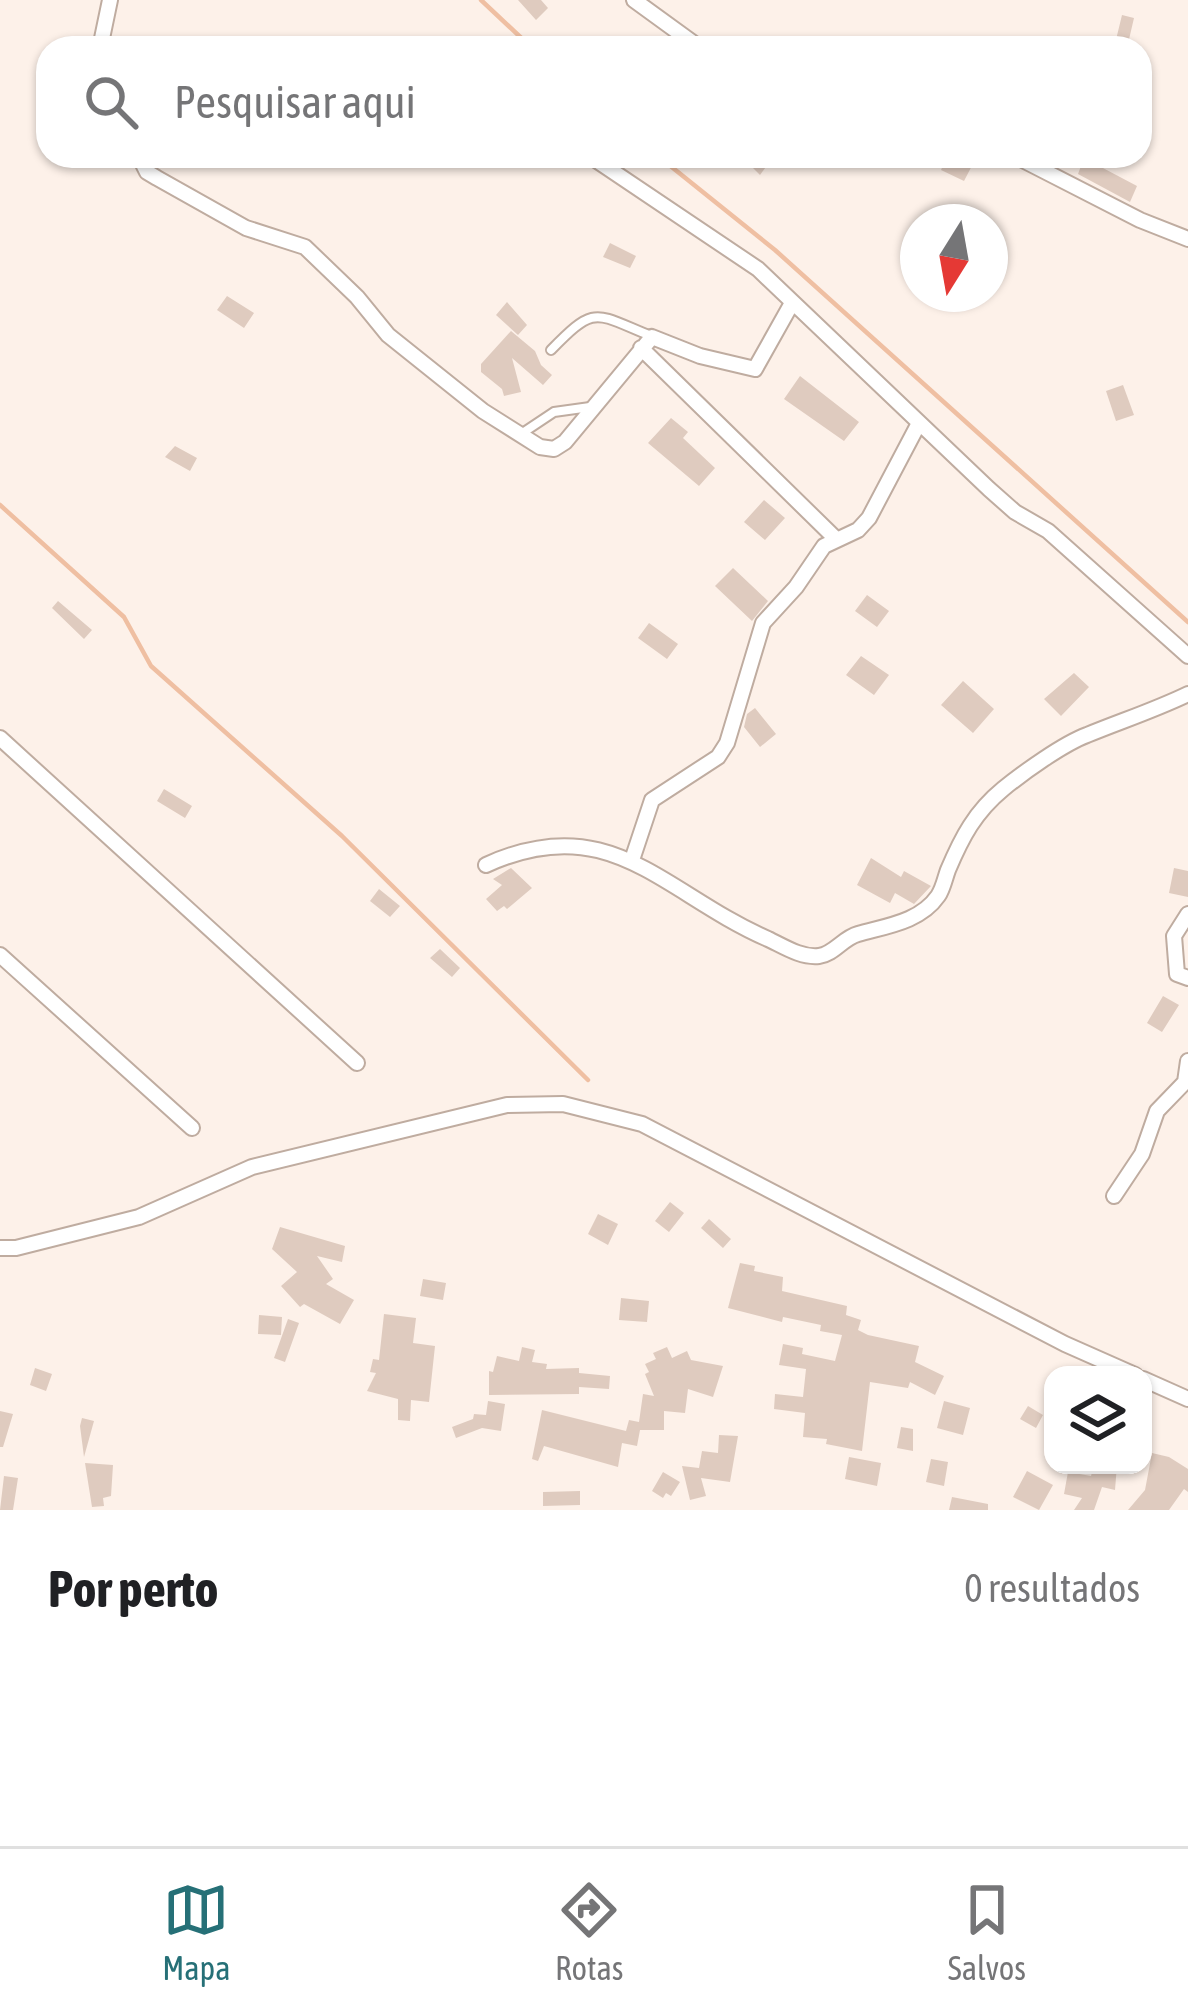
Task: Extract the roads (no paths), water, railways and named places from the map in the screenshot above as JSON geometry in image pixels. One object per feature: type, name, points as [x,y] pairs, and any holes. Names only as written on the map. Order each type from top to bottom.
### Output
[{"type":"street","points":[[102,36],[110,0]]},
{"type":"street","points":[[634,0],[684,36]]},
{"type":"street","points":[[145,168],[246,228],[305,248],[357,297],[388,335],[483,412],[540,447],[554,449],[566,442],[646,342]]},
{"type":"street","points":[[608,168],[734,250],[1015,512],[1048,530],[1188,656]]},
{"type":"street","points":[[1038,168],[1140,220],[1188,238]]},
{"type":"street","points":[[646,342],[755,369],[792,303]]},
{"type":"street","points":[[646,342],[835,538]]},
{"type":"street","points":[[632,860],[652,800],[718,757],[728,743],[763,623],[835,538],[858,530],[869,518],[918,424]]},
{"type":"street","points":[[486,865],[514,852],[560,843],[595,848],[632,860],[738,926],[800,954],[818,956],[856,934],[915,916],[938,896],[964,832],[977,812],[1006,787],[1082,736],[1188,694]]},
{"type":"street","points":[[0,738],[357,1064]]},
{"type":"street","points":[[1188,914],[1174,936],[1174,949],[1177,974],[1188,978]]},
{"type":"street","points":[[0,955],[192,1128]]},
{"type":"street","points":[[1114,1196],[1142,1154],[1157,1111],[1187,1082],[1188,1061]]},
{"type":"street","points":[[0,1248],[139,1217],[252,1167],[507,1105],[563,1104],[642,1124],[1115,1366]]},
{"type":"street","points":[[1152,1383],[1188,1399]]},
{"type":"lane","points":[[551,350],[590,316],[599,315],[646,342]]},
{"type":"lane","points":[[521,434],[554,412],[592,407]]},
{"type":"waterway","points":[[481,0],[519,36]]},
{"type":"waterway","points":[[673,168],[775,250],[1188,622]]},
{"type":"waterway","points":[[0,505],[124,617],[151,666],[342,836],[588,1080]]}]
